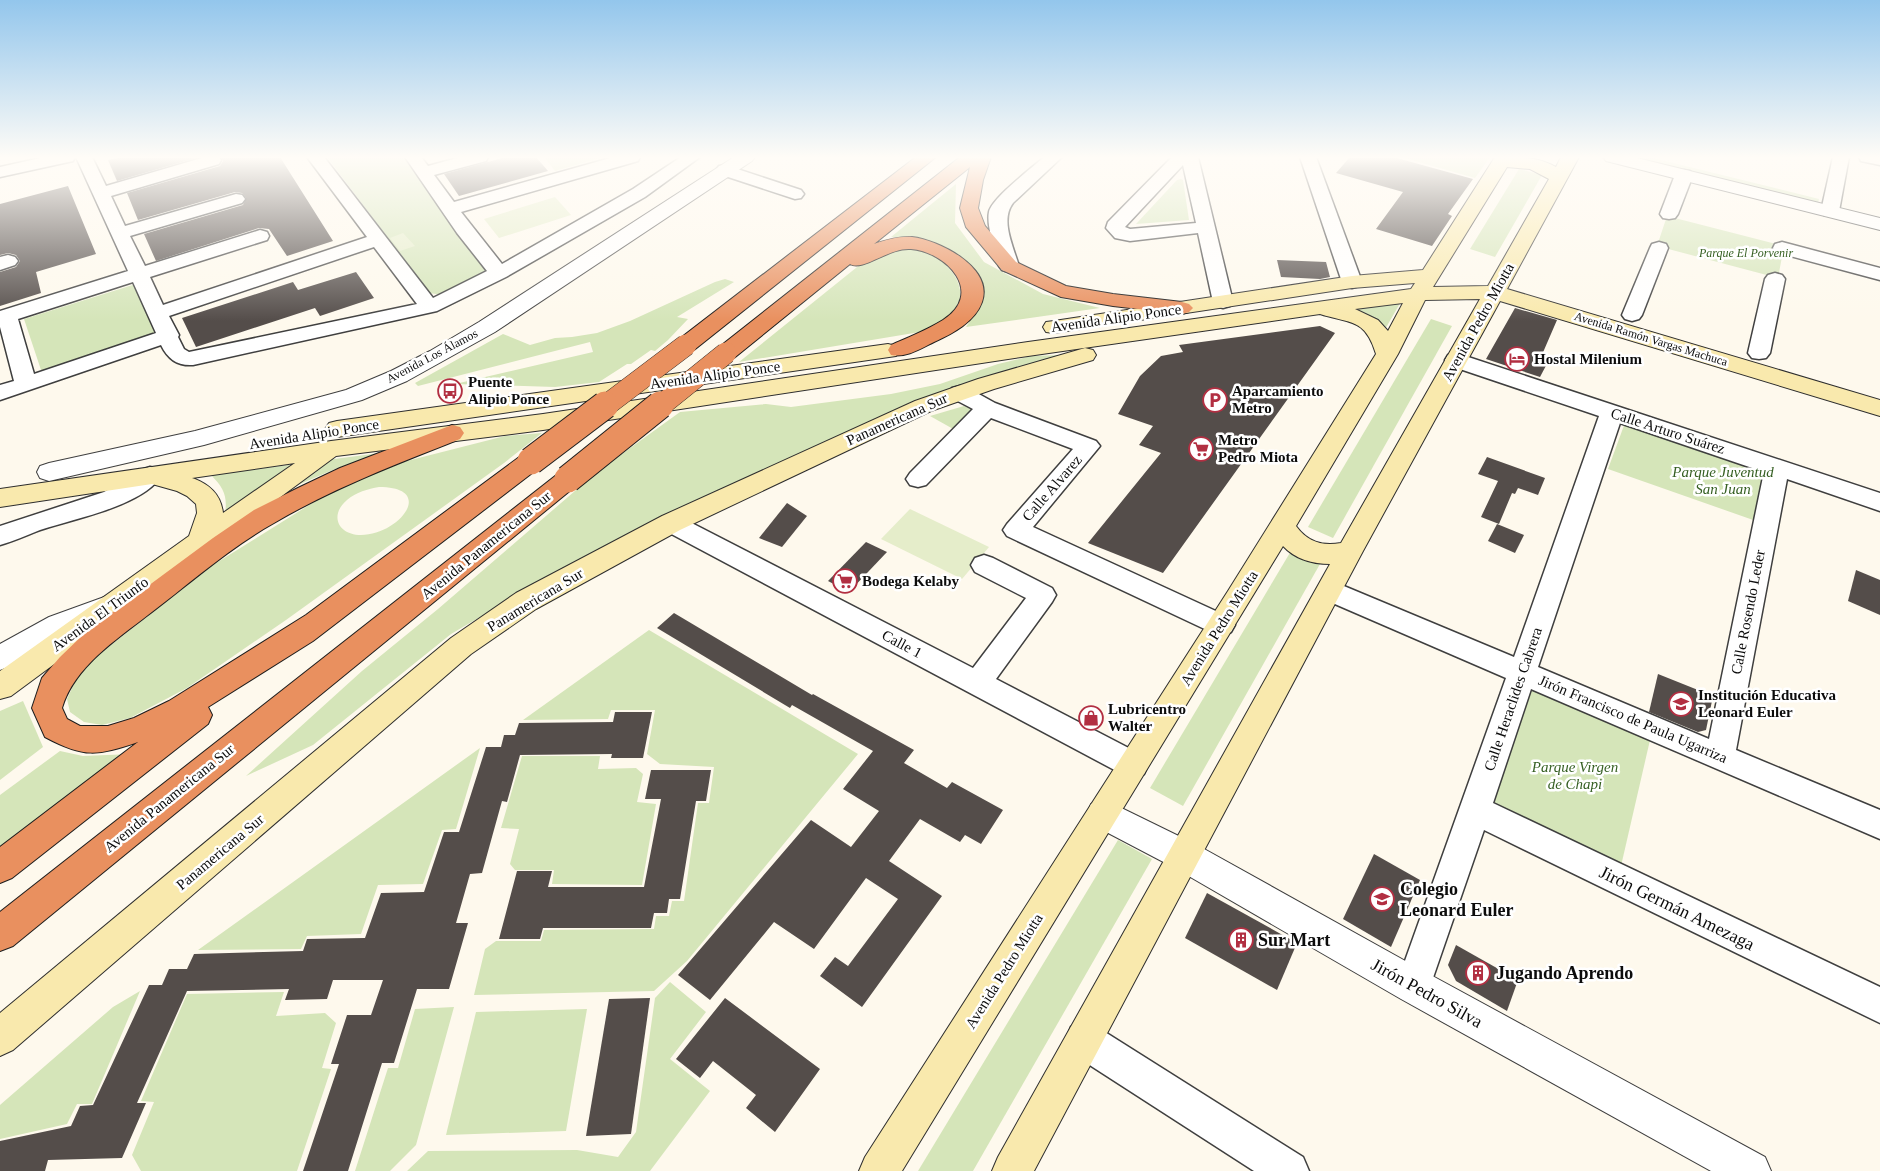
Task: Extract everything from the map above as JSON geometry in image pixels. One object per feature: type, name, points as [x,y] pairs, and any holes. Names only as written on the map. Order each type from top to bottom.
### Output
[{"type":"highway","points":[[0,867],[316,623],[686,345],[857,212]]},
{"type":"highway","name":"Avenida Panamericana Sur","points":[[0,934],[902,212]]},
{"type":"highway","points":[[970,212],[976,227],[1009,266],[1061,291],[1113,300],[1176,319]]},
{"type":"highway","points":[[799,294],[825,287],[872,251],[889,245],[910,243],[932,247],[947,255],[959,265],[970,279],[974,294],[973,302],[964,315],[953,323],[899,350]]},
{"type":"highway","points":[[316,623],[180,710],[142,728],[108,739],[77,739],[56,728],[47,708],[52,687],[70,664],[97,639],[222,545],[263,517],[349,474],[452,434]]},
{"type":"main road","name":"Avenida Pedro Miotta","points":[[879,1171],[1282,526],[1387,354],[1419,294],[1470,212]]},
{"type":"main road","name":"Avenida Pedro Miotta","points":[[1012,1171],[1330,591],[1350,551],[1540,212]]},
{"type":"main road","name":"Avenida Alipio Ponce","points":[[0,498],[331,449],[552,420],[1028,349],[1176,319],[1223,302],[1352,282],[1430,276]]},
{"type":"main road","name":"Avenida Ramón Vargas Machuca","points":[[1430,276],[1499,285],[1632,315],[1880,390]]},
{"type":"main road","name":"Avenida Ramón Vargas Machuca","points":[[1419,294],[1499,285],[1880,408]]},
{"type":"main road","name":"Avenida Alipio Ponce","points":[[0,479],[49,472],[150,463],[330,430],[899,350],[1176,319],[1319,308],[1419,294]]},
{"type":"main road","points":[[1319,308],[1339,311],[1359,318],[1374,327],[1381,336],[1387,354]]},
{"type":"main road","name":"Panamericana Sur","points":[[0,1037],[461,646],[526,601],[671,523],[923,406],[1176,319]]},
{"type":"main road","name":"Avenida El Triunfo","points":[[0,687],[331,449]]},
{"type":"main road","points":[[150,475],[191,486],[202,494],[208,502],[211,513],[209,526],[200,542]]},
{"type":"main road","points":[[1282,526],[1289,538],[1308,552],[1331,555],[1350,551]]},
{"type":"street","points":[[110,212],[159,313],[175,352],[185,359],[430,307],[499,273],[606,212]]},
{"type":"street","points":[[120,233],[193,212]]},
{"type":"street","points":[[357,212],[430,307]]},
{"type":"street","points":[[452,212],[499,273]]},
{"type":"street","name":"Avenida Los Álamos","points":[[49,472],[195,440],[354,395],[400,376],[487,327],[662,212]]},
{"type":"street","points":[[998,212],[998,223],[1009,266]]},
{"type":"street","points":[[1129,212],[1115,226],[1122,234],[1130,235],[1206,227]]},
{"type":"street","points":[[1202,212],[1223,302]]},
{"type":"street","points":[[1327,212],[1352,282]]},
{"type":"street","points":[[1846,212],[1880,224]]},
{"type":"street","points":[[26,384],[3,316],[260,236]]},
{"type":"street","points":[[159,313],[378,239]]},
{"type":"street","points":[[1632,315],[1658,248]]},
{"type":"street","points":[[1782,248],[1880,274]]},
{"type":"street","points":[[1759,353],[1775,279]]},
{"type":"street","points":[[0,393],[169,335]]},
{"type":"street","name":"Calle Arturo Suárez","points":[[1456,360],[1880,502]]},
{"type":"street","points":[[960,392],[987,408],[1088,446]]},
{"type":"street","points":[[918,480],[987,408]]},
{"type":"street","name":"Calle Heraclides Cabrera","points":[[1414,986],[1612,412]]},
{"type":"street","name":"Calle Alvarez","points":[[1016,530],[1088,446]]},
{"type":"street","name":"Calle Rosendo Leder","points":[[1720,757],[1777,467]]},
{"type":"street","points":[[0,536],[15,529],[92,505],[127,491],[150,475]]},
{"type":"street","name":"Calle 1","points":[[671,523],[1133,765]]},
{"type":"street","points":[[1016,530],[1221,624]]},
{"type":"street","points":[[977,683],[1043,595],[984,565]]},
{"type":"street","name":"Jirón Francisco de Paula Ugarriza","points":[[1330,591],[1880,825]]},
{"type":"street","points":[[0,658],[59,625],[109,607]]},
{"type":"street","name":"Jirón Germán Amezaga","points":[[1475,810],[1880,1005]]},
{"type":"street","name":"Jirón Pedro Silva","points":[[1103,814],[1185,856],[1414,986],[1751,1171]]},
{"type":"street","points":[[1084,1040],[1289,1171]]},
{"type":"green space","points":[[368,212],[449,212],[487,266],[487,271],[485,275],[443,295],[429,293]]},
{"type":"green space","points":[[508,212],[568,212],[571,215],[499,238],[484,219]]},
{"type":"green space","points":[[922,212],[955,212],[955,223],[984,262],[1043,294],[1100,308],[966,327],[981,304],[977,282],[924,240],[891,237]]},
{"type":"green space","points":[[1148,212],[1188,212],[1189,220],[1136,224]]},
{"type":"green space","points":[[1493,212],[1521,212],[1495,257],[1470,249]]},
{"type":"green space","name":"Parque El Porvenir","points":[[1667,216],[1784,246],[1778,278],[1657,246]]},
{"type":"green space","points":[[403,233],[415,246],[400,251],[390,238]]},
{"type":"green space","points":[[908,248],[923,252],[943,262],[953,273],[959,286],[960,297],[956,307],[947,318],[932,330],[739,362],[867,259],[887,250]]},
{"type":"green space","points":[[725,279],[734,282],[677,317],[688,319],[655,351],[651,350],[599,382],[555,387],[455,384],[593,352],[590,342],[418,386],[415,383],[503,334],[530,345],[555,338],[597,333],[630,321]]},
{"type":"green space","points":[[139,283],[162,333],[42,373],[24,319]]},
{"type":"green space","points":[[1402,300],[1384,331],[1337,308]]},
{"type":"green space","points":[[1431,319],[1452,326],[1333,538],[1308,527]]},
{"type":"green space","points":[[1062,355],[1001,373],[538,583],[451,634],[313,745],[246,776],[362,671],[438,609],[597,472],[680,412],[766,404],[791,407],[891,394],[940,384],[998,364],[1031,356]]},
{"type":"green space","points":[[964,406],[975,411],[955,430],[930,416]]},
{"type":"green space","name":"Parque Juventud San Juan","points":[[1626,420],[1767,468],[1756,521],[1608,469]]},
{"type":"green space","points":[[542,433],[504,463],[286,620],[187,688],[130,718],[102,725],[84,722],[70,712],[67,699],[78,675],[97,656],[213,565],[330,492],[364,476],[399,463],[505,436]],"holes":[[[379,487],[396,489],[406,494],[409,502],[406,511],[399,520],[388,528],[375,533],[361,535],[347,532],[342,528],[337,518],[338,512],[347,500],[366,490]]]},
{"type":"green space","points":[[380,453],[298,485],[258,508],[224,519],[225,495],[220,485],[211,475]]},
{"type":"green space","points":[[910,509],[989,547],[962,579],[881,539]]},
{"type":"green space","points":[[1291,551],[1320,564],[1183,806],[1150,788]]},
{"type":"green space","points":[[649,630],[858,754],[687,961],[654,991],[474,995],[485,949],[496,941],[541,941],[544,930],[654,929],[656,916],[669,916],[672,901],[684,901],[698,803],[709,803],[714,767],[660,764],[647,754],[655,710],[611,710],[608,719],[523,720]]},
{"type":"green space","name":"Parque Virgen de Chapi","points":[[1531,689],[1650,740],[1621,866],[1492,805]]},
{"type":"green space","points":[[23,701],[43,747],[0,780],[0,711]]},
{"type":"green space","points":[[480,748],[456,829],[442,830],[423,884],[378,885],[361,934],[307,936],[301,949],[198,950]]},
{"type":"green space","points":[[60,751],[83,756],[132,754],[0,849],[0,795]]},
{"type":"green space","points":[[522,756],[600,756],[598,769],[636,768],[643,774],[637,802],[656,804],[642,885],[552,884],[554,870],[515,870],[510,864],[519,829],[501,828]]},
{"type":"green space","points":[[1118,840],[1152,859],[973,1171],[918,1171]]},
{"type":"green space","points":[[670,982],[706,1012],[670,1059],[710,1091],[650,1171],[407,1171],[428,1151],[577,1150],[618,1157],[636,1132],[655,998]]},
{"type":"green space","points":[[140,991],[92,1104],[77,1104],[67,1124],[0,1139],[0,1105],[113,1007]]},
{"type":"green space","points":[[284,992],[276,1016],[325,1013],[336,1023],[322,1068],[331,1069],[297,1171],[141,1171],[132,1155],[154,1102],[141,1101],[187,994]]},
{"type":"green space","points":[[454,1007],[416,1145],[390,1171],[355,1171],[388,1068],[398,1068],[415,1009]]},
{"type":"green space","points":[[587,1009],[566,1131],[446,1135],[476,1012]]},
{"type":"building","points":[[0,212],[79,212],[96,254],[36,272],[41,293],[0,306],[0,272],[16,267],[20,261],[16,255],[8,253],[0,255]]},
{"type":"building","points":[[135,212],[167,212],[138,220]]},
{"type":"building","points":[[220,212],[314,212],[333,241],[287,256],[269,229],[259,228],[156,261],[144,234]]},
{"type":"building","points":[[1389,212],[1450,212],[1448,214],[1452,216],[1432,246],[1376,229]]},
{"type":"building","points":[[1277,260],[1326,262],[1330,277],[1320,279],[1281,277]]},
{"type":"building","points":[[356,272],[374,298],[320,316],[315,308],[196,347],[182,318],[293,282],[298,290]]},
{"type":"building","points":[[1515,308],[1557,320],[1541,357],[1549,360],[1540,377],[1486,359]]},
{"type":"building","name":"Metro Pedro Miota","points":[[1320,326],[1335,333],[1163,573],[1088,543],[1161,453],[1139,445],[1153,426],[1118,414],[1140,376],[1161,356],[1183,352],[1179,345]]},
{"type":"building","points":[[1487,457],[1545,478],[1538,495],[1518,488],[1515,494],[1512,493],[1499,524],[1481,517],[1498,481],[1478,474]]},
{"type":"building","points":[[787,503],[807,516],[782,547],[759,538]]},
{"type":"building","points":[[1497,524],[1524,535],[1515,553],[1488,541]]},
{"type":"building","points":[[866,542],[887,552],[849,592],[828,581]]},
{"type":"building","points":[[1856,570],[1880,580],[1880,615],[1848,601]]},
{"type":"building","points":[[674,613],[812,695],[914,750],[904,763],[947,788],[952,782],[1003,810],[981,844],[965,835],[960,842],[920,819],[889,861],[942,896],[862,1007],[820,976],[835,957],[848,966],[898,899],[866,878],[814,949],[774,922],[710,1000],[678,975],[811,820],[851,847],[879,811],[843,789],[873,751],[792,705],[790,708],[657,628]]},
{"type":"building","name":"Institución Educativa Leonard Euler","points":[[1658,674],[1713,696],[1706,730],[1698,732],[1649,712]]},
{"type":"building","points":[[615,712],[652,712],[643,758],[611,758],[612,754],[520,755],[507,802],[502,801],[482,873],[470,874],[456,923],[468,923],[449,989],[417,989],[394,1063],[382,1063],[348,1171],[303,1171],[339,1064],[331,1064],[347,1015],[371,1015],[383,980],[333,980],[327,999],[285,1000],[289,989],[187,991],[137,1103],[146,1103],[122,1158],[48,1160],[45,1171],[0,1171],[0,1141],[71,1126],[80,1106],[93,1105],[149,985],[162,985],[169,969],[187,969],[194,954],[303,951],[307,939],[365,938],[381,893],[424,892],[444,832],[459,832],[486,747],[501,747],[504,735],[515,735],[519,723],[613,722]]},
{"type":"building","points":[[651,770],[711,770],[706,801],[696,801],[680,899],[669,899],[667,913],[654,913],[651,928],[543,928],[540,939],[499,939],[517,871],[552,871],[548,887],[644,887],[661,799],[645,799]]},
{"type":"building","name":"Colegio Leonard Euler","points":[[1374,854],[1420,880],[1391,947],[1343,919]]},
{"type":"building","name":"Sur Mart","points":[[1207,893],[1297,943],[1277,990],[1185,938]]},
{"type":"building","name":"Jugando Aprendo","points":[[1456,945],[1518,980],[1507,1011],[1456,981],[1448,965]]},
{"type":"building","points":[[650,998],[631,1134],[586,1136],[609,999]]},
{"type":"building","points":[[725,998],[820,1069],[775,1132],[746,1108],[756,1095],[713,1061],[700,1078],[676,1059]]},
{"type":"place","name":"Hostal Milenium","points":[[1517,359]]},
{"type":"place","name":"Puente Alipio Ponce","points":[[450,391]]},
{"type":"place","name":"Aparcamiento Metro","points":[[1215,400]]},
{"type":"place","name":"Metro Pedro Miota","points":[[1201,449]]},
{"type":"place","name":"Bodega Kelaby","points":[[845,581]]},
{"type":"place","name":"Institución Educativa Leonard Euler","points":[[1681,704]]},
{"type":"place","name":"Lubricentro Walter","points":[[1091,718]]},
{"type":"place","name":"Colegio Leonard Euler","points":[[1382,899]]},
{"type":"place","name":"Sur Mart","points":[[1241,940]]},
{"type":"place","name":"Jugando Aprendo","points":[[1478,973]]}]
